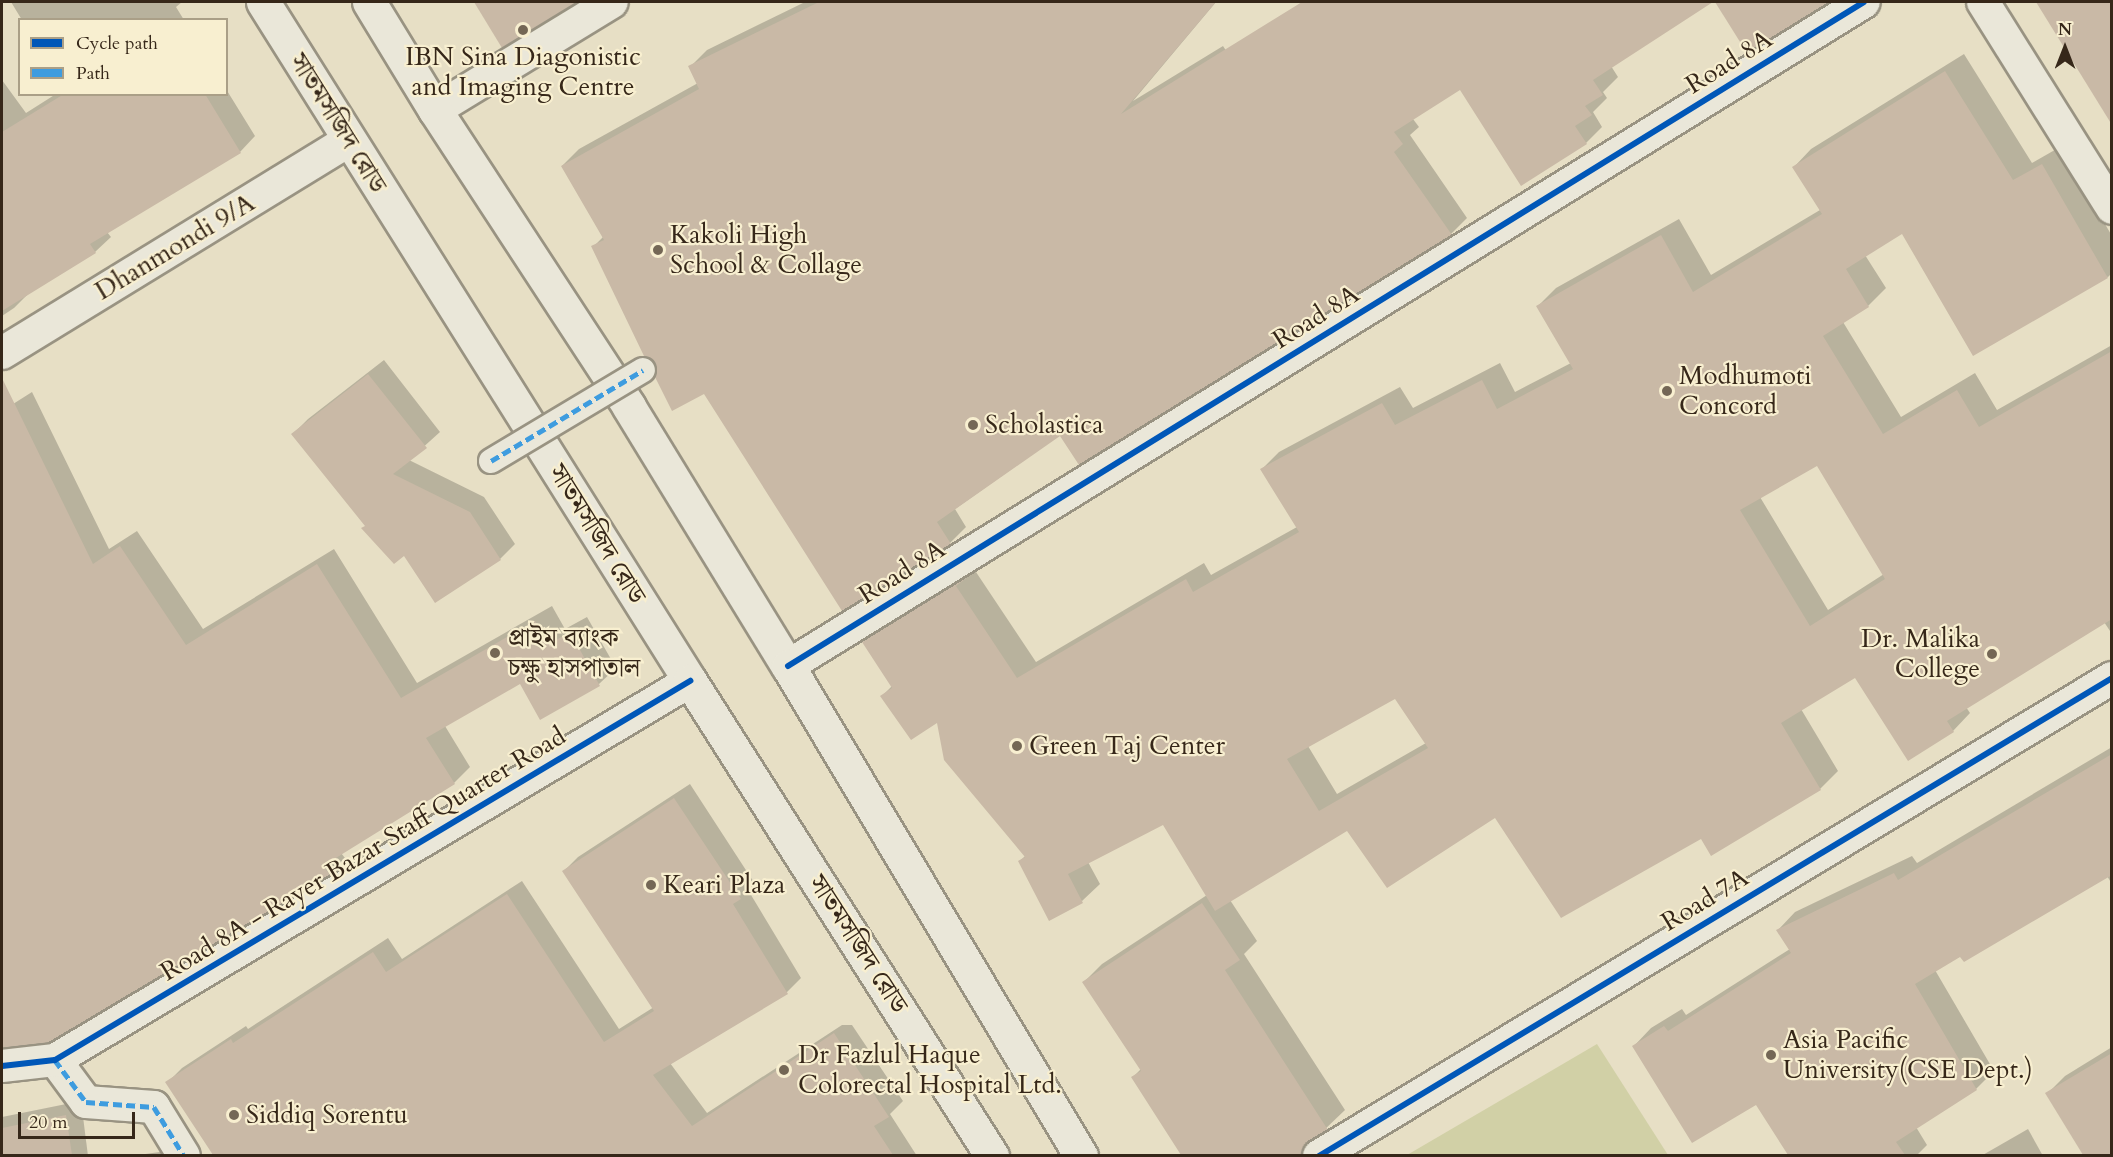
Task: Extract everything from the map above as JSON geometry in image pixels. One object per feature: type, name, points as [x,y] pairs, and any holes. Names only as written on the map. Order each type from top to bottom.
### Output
[{"type":"main road","name":"সাতমসজিদ রোড","points":[[263,2],[348,141],[992,1155]]},
{"type":"main road","points":[[369,2],[435,110],[629,407],[788,666],[1081,1155]]},
{"type":"street","points":[[435,110],[612,2]]},
{"type":"street","name":"Road 8A","points":[[788,666],[1864,2]]},
{"type":"street","points":[[1983,2],[2112,208]]},
{"type":"street","name":"Dhanmondi 9/A","points":[[2,353],[348,141]]},
{"type":"street","points":[[491,461],[643,370]]},
{"type":"street","name":"Road 7A","points":[[1319,1155],[2112,678]]},
{"type":"street","name":"Road 8A - Rayer Bazar Staff Quarter Road","points":[[55,1060],[690,681]]},
{"type":"street","points":[[2,1066],[55,1060],[86,1102],[154,1107],[184,1155]]},
{"type":"green space","points":[[1597,1044],[1668,1155],[1407,1155]]},
{"type":"building","name":"IBN Sina Diagonistic and Imaging Centre","points":[[474,2],[578,2],[502,48]]},
{"type":"building","points":[[819,2],[1216,2],[1121,114],[1302,2],[1713,2],[1593,80],[1603,95],[1585,106],[1592,115],[1575,126],[1587,144],[1521,186],[1460,90],[1394,132],[1403,144],[1394,152],[1452,235],[1079,465],[1060,436],[937,522],[951,544],[842,611],[704,394],[672,411],[655,377],[655,363],[644,356],[591,246],[604,240],[561,166],[699,89],[688,66]]},
{"type":"building","points":[[1715,2],[1831,2],[1747,53]]},
{"type":"building","points":[[2036,2],[2112,2],[2112,125]]},
{"type":"building","points":[[1945,71],[2013,180],[2042,164],[2108,278],[1973,356],[1902,234],[1846,269],[1869,307],[1823,336],[1883,434],[1957,390],[1979,427],[2112,351],[2112,619],[1947,721],[1954,732],[1908,761],[1855,678],[1781,723],[1821,790],[1711,856],[1701,839],[1561,918],[1495,818],[1387,888],[1347,831],[1215,911],[1163,825],[1068,874],[1083,903],[1049,921],[1018,861],[1025,857],[944,760],[937,723],[911,740],[880,696],[892,688],[862,642],[970,575],[956,586],[1017,678],[1186,579],[1193,592],[1299,532],[1260,469],[1382,403],[1395,425],[1482,380],[1497,409],[1573,369],[1536,306],[1661,235],[1693,292],[1822,214],[1792,167]],"holes":[[[1817,466],[1885,579],[1810,626],[1740,510]],[[1395,699],[1428,748],[1319,811],[1287,759]]]},
{"type":"building","points":[[61,96],[206,96],[241,153],[90,244],[96,253],[2,311],[2,132]]},
{"type":"building","points":[[368,374],[427,448],[393,474],[470,512],[501,560],[435,603],[404,556],[394,564],[361,528],[365,526],[291,434]]},
{"type":"building","points":[[2,378],[93,564],[120,546],[186,645],[317,564],[401,698],[535,621],[549,644],[570,632],[600,686],[540,720],[520,684],[426,738],[455,784],[323,866],[330,875],[49,1043],[2,1048]]},
{"type":"building","points":[[2112,754],[2112,875],[1964,962],[1960,957],[1915,984],[1977,1090],[1896,1142],[1905,1155],[1788,1155],[1756,1105],[1692,1143],[1632,1046],[1664,1026],[1668,1031],[1791,953],[1776,930],[1894,873],[1898,880]]},
{"type":"building","points":[[674,798],[741,899],[733,904],[788,994],[653,1075],[692,1126],[834,1033],[889,1117],[874,1126],[893,1155],[213,1155],[165,1082],[231,1039],[233,1043],[373,952],[386,972],[507,894],[604,1042],[654,1011],[562,871]]},
{"type":"building","points":[[1202,903],[1240,960],[1225,970],[1328,1130],[1309,1141],[1301,1155],[1181,1155],[1131,1077],[1141,1071],[1082,982]]},
{"type":"building","points":[[2112,1053],[2112,1155],[2083,1155],[2045,1093]]},
{"type":"building","points":[[66,1115],[72,1155],[2,1155],[2,1128]]},
{"type":"marked path","points":[[491,461],[643,370]]},
{"type":"marked path","points":[[55,1060],[86,1102],[154,1107],[184,1156]]},
{"type":"cycle path","points":[[788,666],[1864,2]]},
{"type":"cycle path","points":[[1319,1156],[2112,678]]},
{"type":"cycle path","points":[[2,1066],[55,1060],[690,681]]},
{"type":"place","name":"IBN Sina Diagonistic and Imaging Centre","points":[[523,30]]},
{"type":"place","name":"Kakoli High School & Collage","points":[[658,250]]},
{"type":"place","name":"Modhumoti Concord","points":[[1667,391]]},
{"type":"place","name":"Scholastica","points":[[973,425]]},
{"type":"place","name":"প্রাইম ব্যাংক চক্ষু হাসপাতাল","points":[[495,653]]},
{"type":"place","name":"Dr. Malika College","points":[[1992,654]]},
{"type":"place","name":"Green Taj Center","points":[[1017,746]]},
{"type":"place","name":"Keari Plaza","points":[[651,885]]},
{"type":"place","name":"Asia Pacific University(CSE Dept.)","points":[[1771,1055]]},
{"type":"place","name":"Dr Fazlul Haque Colorectal Hospital Ltd.","points":[[784,1070]]},
{"type":"place","name":"Siddiq Sorentu","points":[[234,1115]]}]
